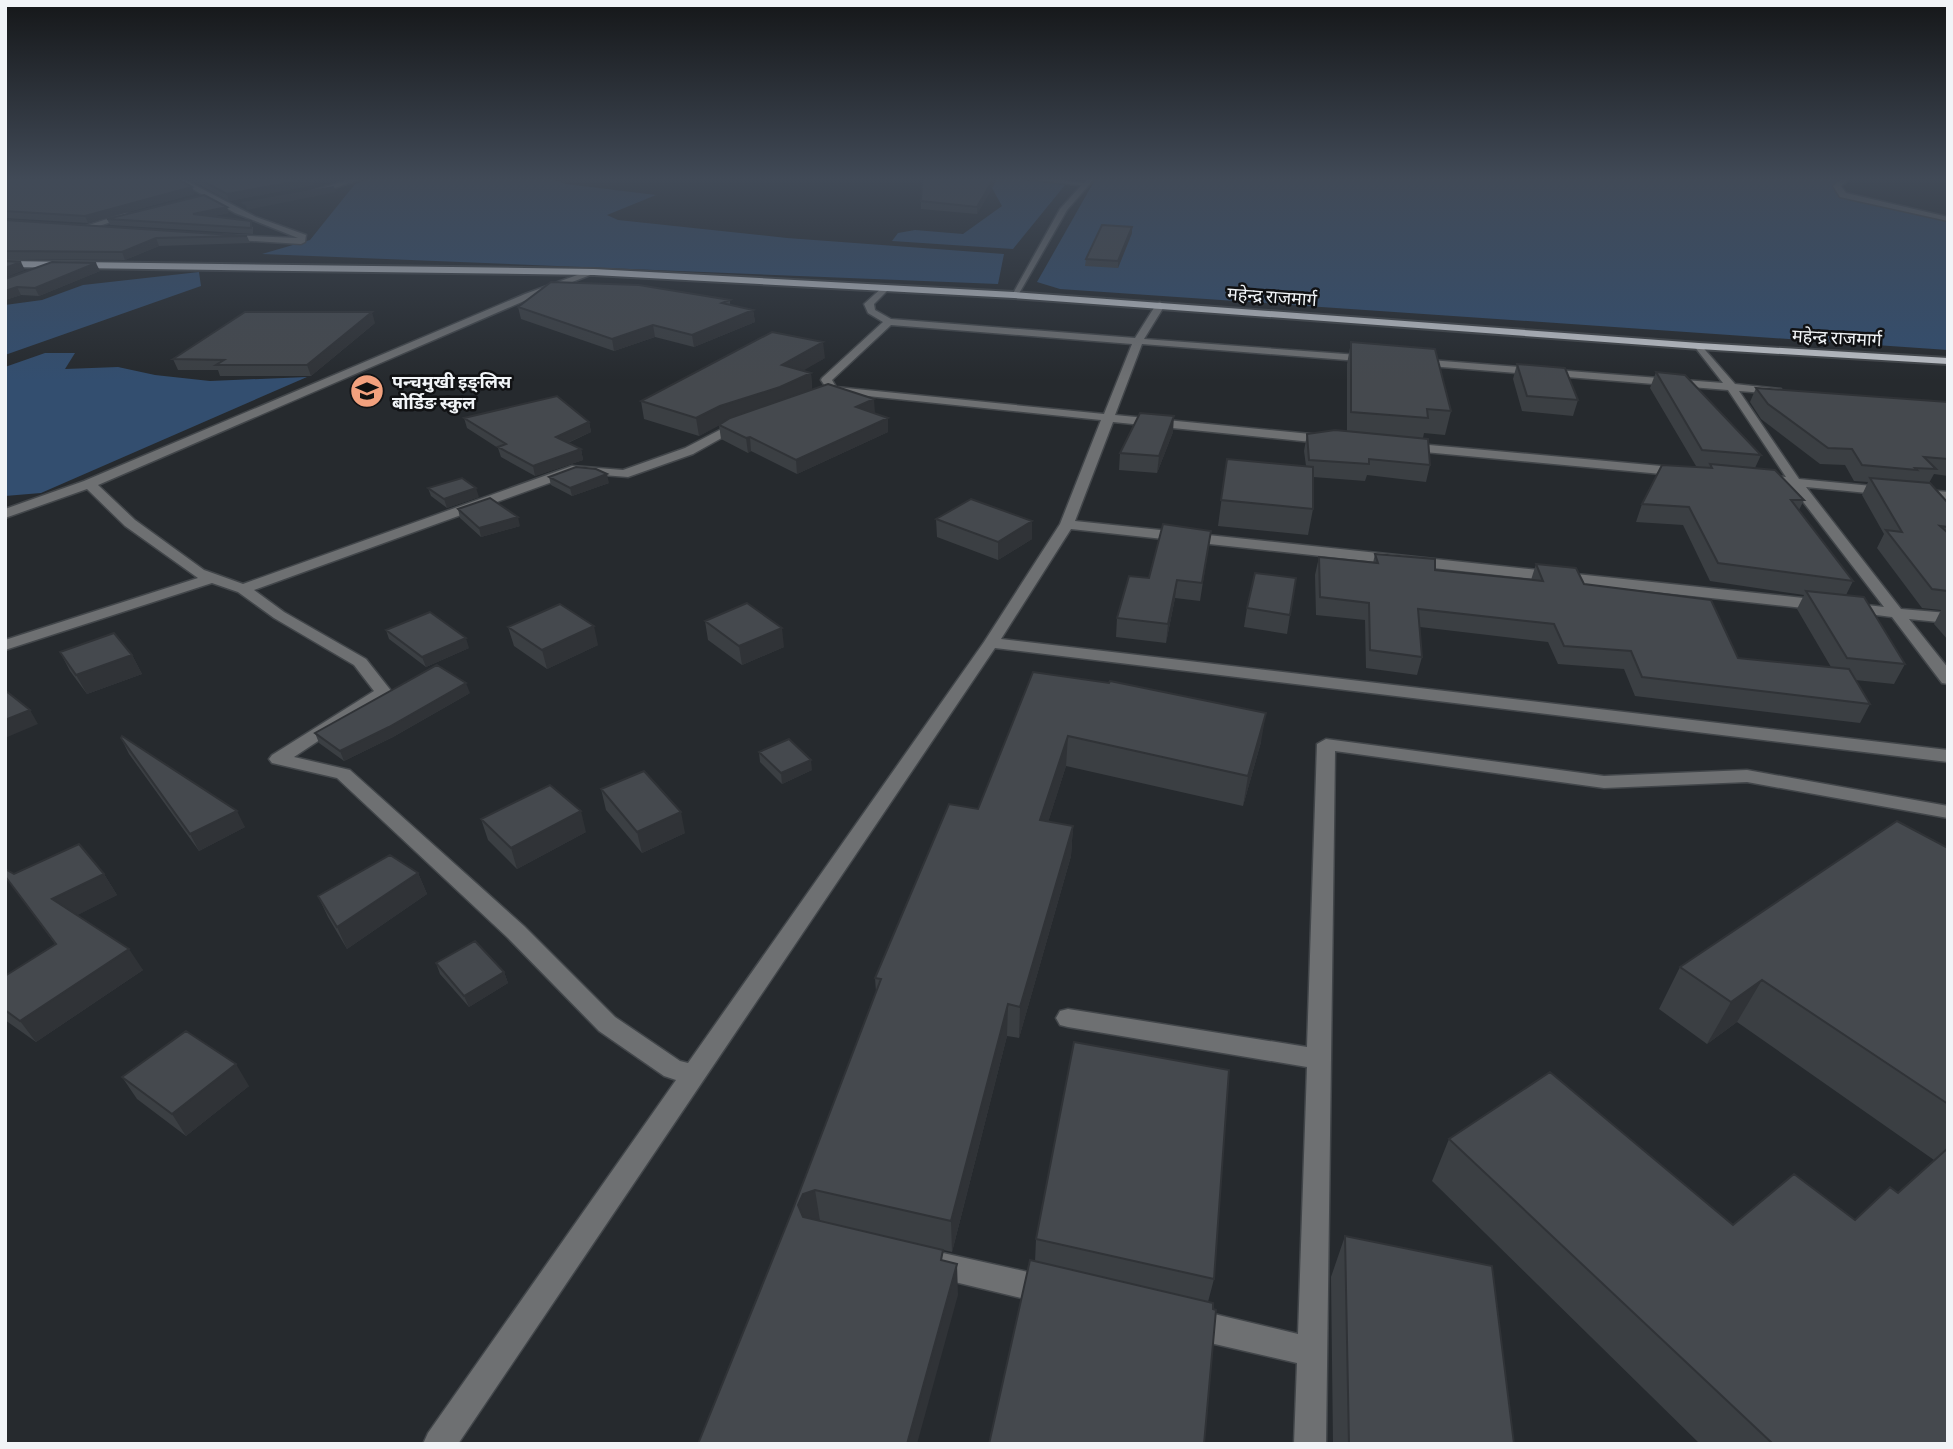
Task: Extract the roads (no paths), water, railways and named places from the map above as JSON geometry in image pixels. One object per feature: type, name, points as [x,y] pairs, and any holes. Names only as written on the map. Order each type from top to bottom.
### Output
[{"type":"highway","name":"महेन्द्र राजमार्ग","points":[[5,264],[594,272],[1014,295],[1699,346],[1948,361]]},
{"type":"street","points":[[1014,295],[1043,246]]},
{"type":"street","points":[[24,277],[60,263]]},
{"type":"street","points":[[5,514],[89,484],[492,311],[594,272]]},
{"type":"street","points":[[885,288],[869,304],[871,311],[889,322],[1386,360]]},
{"type":"street","points":[[439,1444],[991,643],[1067,524],[1110,420],[1138,341],[1160,305]]},
{"type":"street","points":[[889,322],[844,360],[826,380],[828,392],[1343,441]]},
{"type":"street","points":[[1699,346],[1731,387],[1795,482],[1948,679]]},
{"type":"street","points":[[1400,361],[1785,391]]},
{"type":"street","points":[[243,589],[576,469],[624,474],[689,451],[726,428],[749,420]]},
{"type":"street","points":[[1398,446],[1699,473]]},
{"type":"street","points":[[1754,478],[1948,496]]},
{"type":"street","points":[[89,484],[130,523],[199,573],[243,589],[279,615],[360,662],[384,692],[278,758],[343,774],[516,932],[607,1024],[673,1069],[692,1074]]},
{"type":"street","points":[[1067,524],[1948,618]]},
{"type":"street","points":[[5,645],[215,577]]},
{"type":"street","points":[[991,643],[1948,756]]},
{"type":"street","points":[[1310,1444],[1326,744],[1604,782],[1747,776],[1948,812]]},
{"type":"street","points":[[1068,1018],[1318,1059]]},
{"type":"street","points":[[913,1258],[1072,1296]]},
{"type":"street","points":[[1166,1318],[1312,1352]]},
{"type":"place","name":"पन्चमुखी इङ्लिस बोर्डिङ स्कुल","points":[[367,391]]}]
